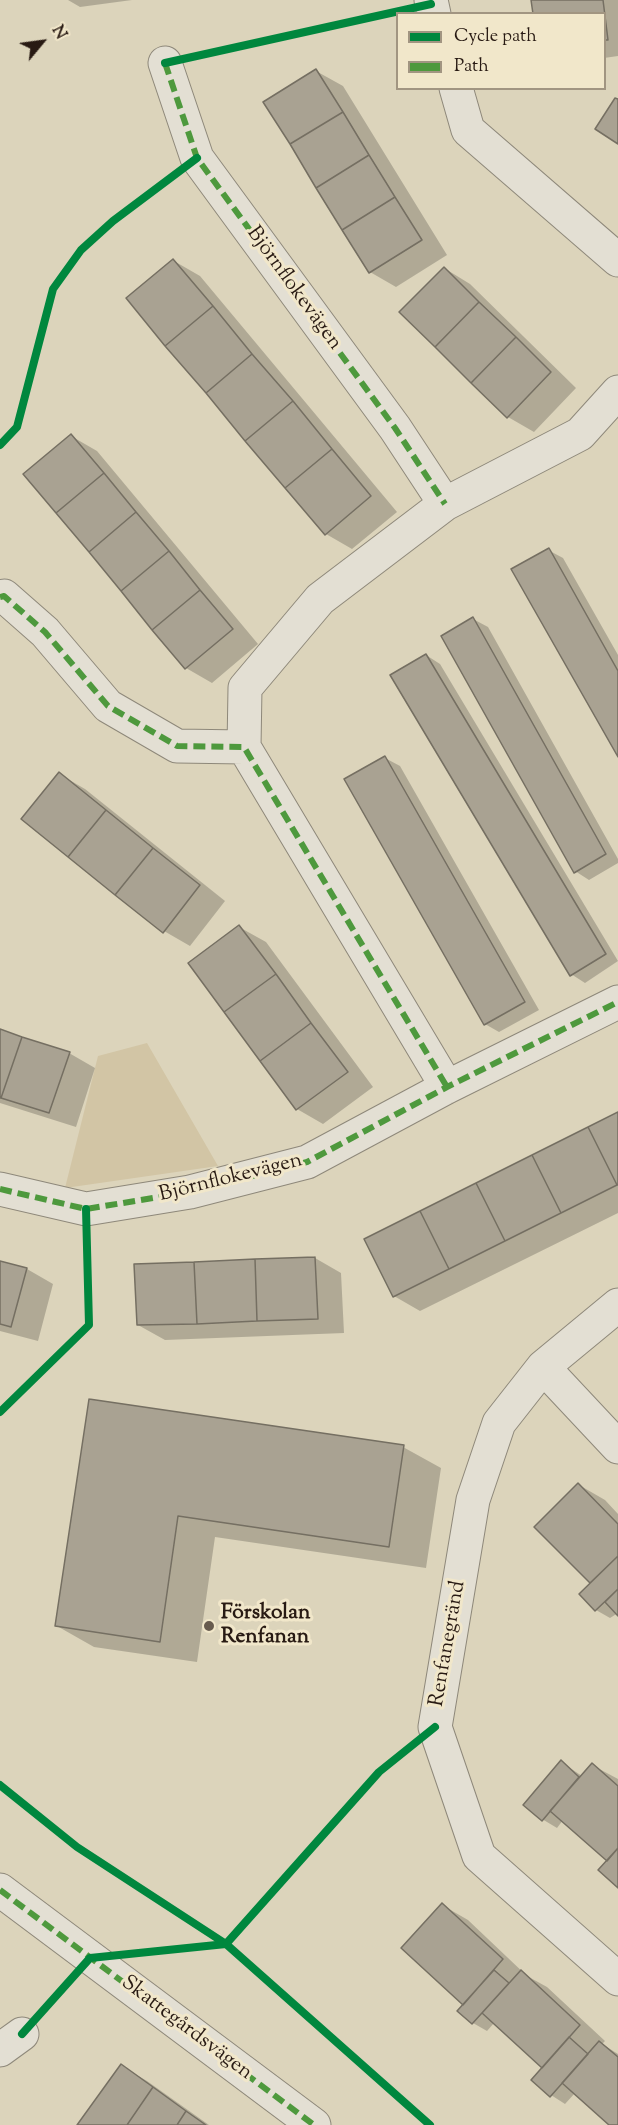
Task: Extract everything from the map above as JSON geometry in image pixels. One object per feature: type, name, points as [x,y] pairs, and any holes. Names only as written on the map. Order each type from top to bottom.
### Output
[{"type":"street","name":"Björnflokevägen","points":[[165,63],[197,158],[395,428],[445,504]]},
{"type":"street","points":[[457,90],[468,130],[618,260]]},
{"type":"street","points":[[447,1088],[244,747],[245,688],[320,599],[445,504],[580,434],[618,392]]},
{"type":"street","points":[[0,597],[4,596],[45,633],[108,706],[177,746],[244,747]]},
{"type":"street","name":"Björnflokevägen","points":[[0,1189],[86,1209],[190,1192],[308,1162],[447,1088],[618,1002]]},
{"type":"street","name":"Renfanegränd","points":[[618,1305],[543,1367],[499,1423],[473,1500],[435,1727],[479,1856],[618,1979]]},
{"type":"street","points":[[543,1367],[618,1448]]},
{"type":"street","name":"Skattegårdsvägen","points":[[0,1890],[314,2125]]},
{"type":"shaded area","points":[[147,1043],[218,1166],[65,1188],[98,1056]]},
{"type":"building","points":[[531,0],[603,0],[604,12],[533,12]]},
{"type":"building","points":[[316,69],[343,112],[290,144],[263,102]]},
{"type":"building","points":[[615,98],[618,99],[618,144],[595,129]]},
{"type":"building","points":[[343,112],[369,155],[316,188],[290,144]]},
{"type":"building","points":[[369,155],[395,197],[342,230],[316,188]]},
{"type":"building","points":[[395,197],[422,240],[369,273],[342,230]]},
{"type":"building","points":[[173,259],[213,306],[165,346],[126,298]]},
{"type":"building","points":[[444,267],[479,302],[435,347],[399,312]]},
{"type":"building","points":[[479,302],[516,337],[471,383],[435,347]]},
{"type":"building","points":[[213,306],[252,354],[206,393],[165,346]]},
{"type":"building","points":[[516,337],[551,372],[507,418],[471,383]]},
{"type":"building","points":[[252,354],[293,401],[245,441],[206,393]]},
{"type":"building","points":[[293,401],[332,449],[285,488],[245,441]]},
{"type":"building","points":[[71,434],[104,473],[56,513],[23,474]]},
{"type":"building","points":[[332,449],[371,496],[325,535],[285,488]]},
{"type":"building","points":[[104,473],[136,512],[89,552],[56,513]]},
{"type":"building","points":[[136,512],[169,551],[121,591],[89,552]]},
{"type":"building","points":[[549,548],[618,671],[618,757],[511,569]]},
{"type":"building","points":[[169,551],[200,590],[152,630],[121,591]]},
{"type":"building","points":[[200,590],[233,629],[185,669],[152,630]]},
{"type":"building","points":[[473,617],[606,854],[574,873],[441,636]]},
{"type":"building","points":[[426,654],[606,954],[570,976],[390,675]]},
{"type":"building","points":[[385,756],[525,1002],[484,1025],[344,779]]},
{"type":"building","points":[[59,772],[106,810],[68,857],[21,819]]},
{"type":"building","points":[[106,810],[153,848],[115,895],[68,857]]},
{"type":"building","points":[[153,848],[200,885],[163,933],[115,895]]},
{"type":"building","points":[[239,925],[276,974],[224,1012],[188,963]]},
{"type":"building","points":[[276,974],[311,1023],[260,1061],[224,1012]]},
{"type":"building","points":[[311,1023],[348,1072],[296,1110],[260,1061]]},
{"type":"building","points":[[0,1029],[22,1037],[1,1098],[0,1098]]},
{"type":"building","points":[[22,1037],[70,1052],[49,1113],[1,1098]]},
{"type":"building","points":[[618,1112],[618,1185],[617,1185],[588,1127]]},
{"type":"building","points":[[588,1127],[617,1185],[561,1213],[532,1155]]},
{"type":"building","points":[[532,1155],[561,1213],[505,1241],[476,1183]]},
{"type":"building","points":[[476,1183],[505,1241],[449,1269],[420,1211]]},
{"type":"building","points":[[420,1211],[449,1269],[393,1297],[364,1239]]},
{"type":"building","points":[[315,1257],[318,1319],[257,1321],[255,1259]]},
{"type":"building","points":[[255,1259],[257,1321],[197,1324],[194,1262]]},
{"type":"building","points":[[0,1261],[27,1268],[11,1327],[0,1324]]},
{"type":"building","points":[[194,1262],[197,1324],[137,1325],[134,1264]]},
{"type":"building","points":[[89,1399],[404,1445],[389,1547],[178,1516],[160,1642],[55,1626]]},
{"type":"building","points":[[578,1483],[618,1524],[618,1556],[590,1583],[534,1527]]},
{"type":"building","points":[[618,1556],[618,1589],[595,1611],[579,1594]]},
{"type":"building","points":[[618,1589],[618,1616],[605,1602]]},
{"type":"building","points":[[561,1760],[579,1777],[542,1821],[523,1805]]},
{"type":"building","points":[[592,1763],[618,1786],[618,1848],[607,1861],[550,1811]]},
{"type":"building","points":[[618,1848],[618,1888],[598,1870]]},
{"type":"building","points":[[442,1903],[503,1959],[463,2005],[401,1948]]},
{"type":"building","points":[[494,1970],[509,1983],[472,2024],[457,2011]]},
{"type":"building","points":[[521,1970],[580,2025],[542,2068],[482,2013]]},
{"type":"building","points":[[569,2037],[588,2054],[550,2097],[531,2080]]},
{"type":"building","points":[[599,2041],[618,2057],[618,2125],[609,2125],[562,2083]]},
{"type":"building","points":[[121,2064],[153,2087],[127,2125],[77,2125]]},
{"type":"building","points":[[153,2087],[186,2111],[177,2125],[127,2125]]},
{"type":"building","points":[[186,2111],[206,2125],[177,2125]]},
{"type":"marked path","points":[[165,63],[197,158],[395,428],[445,504]]},
{"type":"marked path","points":[[0,597],[4,596],[45,632],[108,706],[177,746],[244,747],[447,1087]]},
{"type":"marked path","points":[[0,1189],[86,1209],[190,1192],[307,1162],[447,1087],[618,1002]]},
{"type":"marked path","points":[[0,1890],[314,2125]]},
{"type":"cycle path","points":[[165,63],[431,4]]},
{"type":"cycle path","points":[[0,445],[17,427],[53,289],[81,250],[113,221],[197,158]]},
{"type":"cycle path","points":[[0,1412],[89,1325],[86,1209]]},
{"type":"cycle path","points":[[22,2034],[90,1958],[226,1944],[379,1772],[435,1727]]},
{"type":"cycle path","points":[[0,1785],[77,1847],[226,1944],[430,2125]]},
{"type":"place","name":"Förskolan Renfanan","points":[[209,1626]]}]
